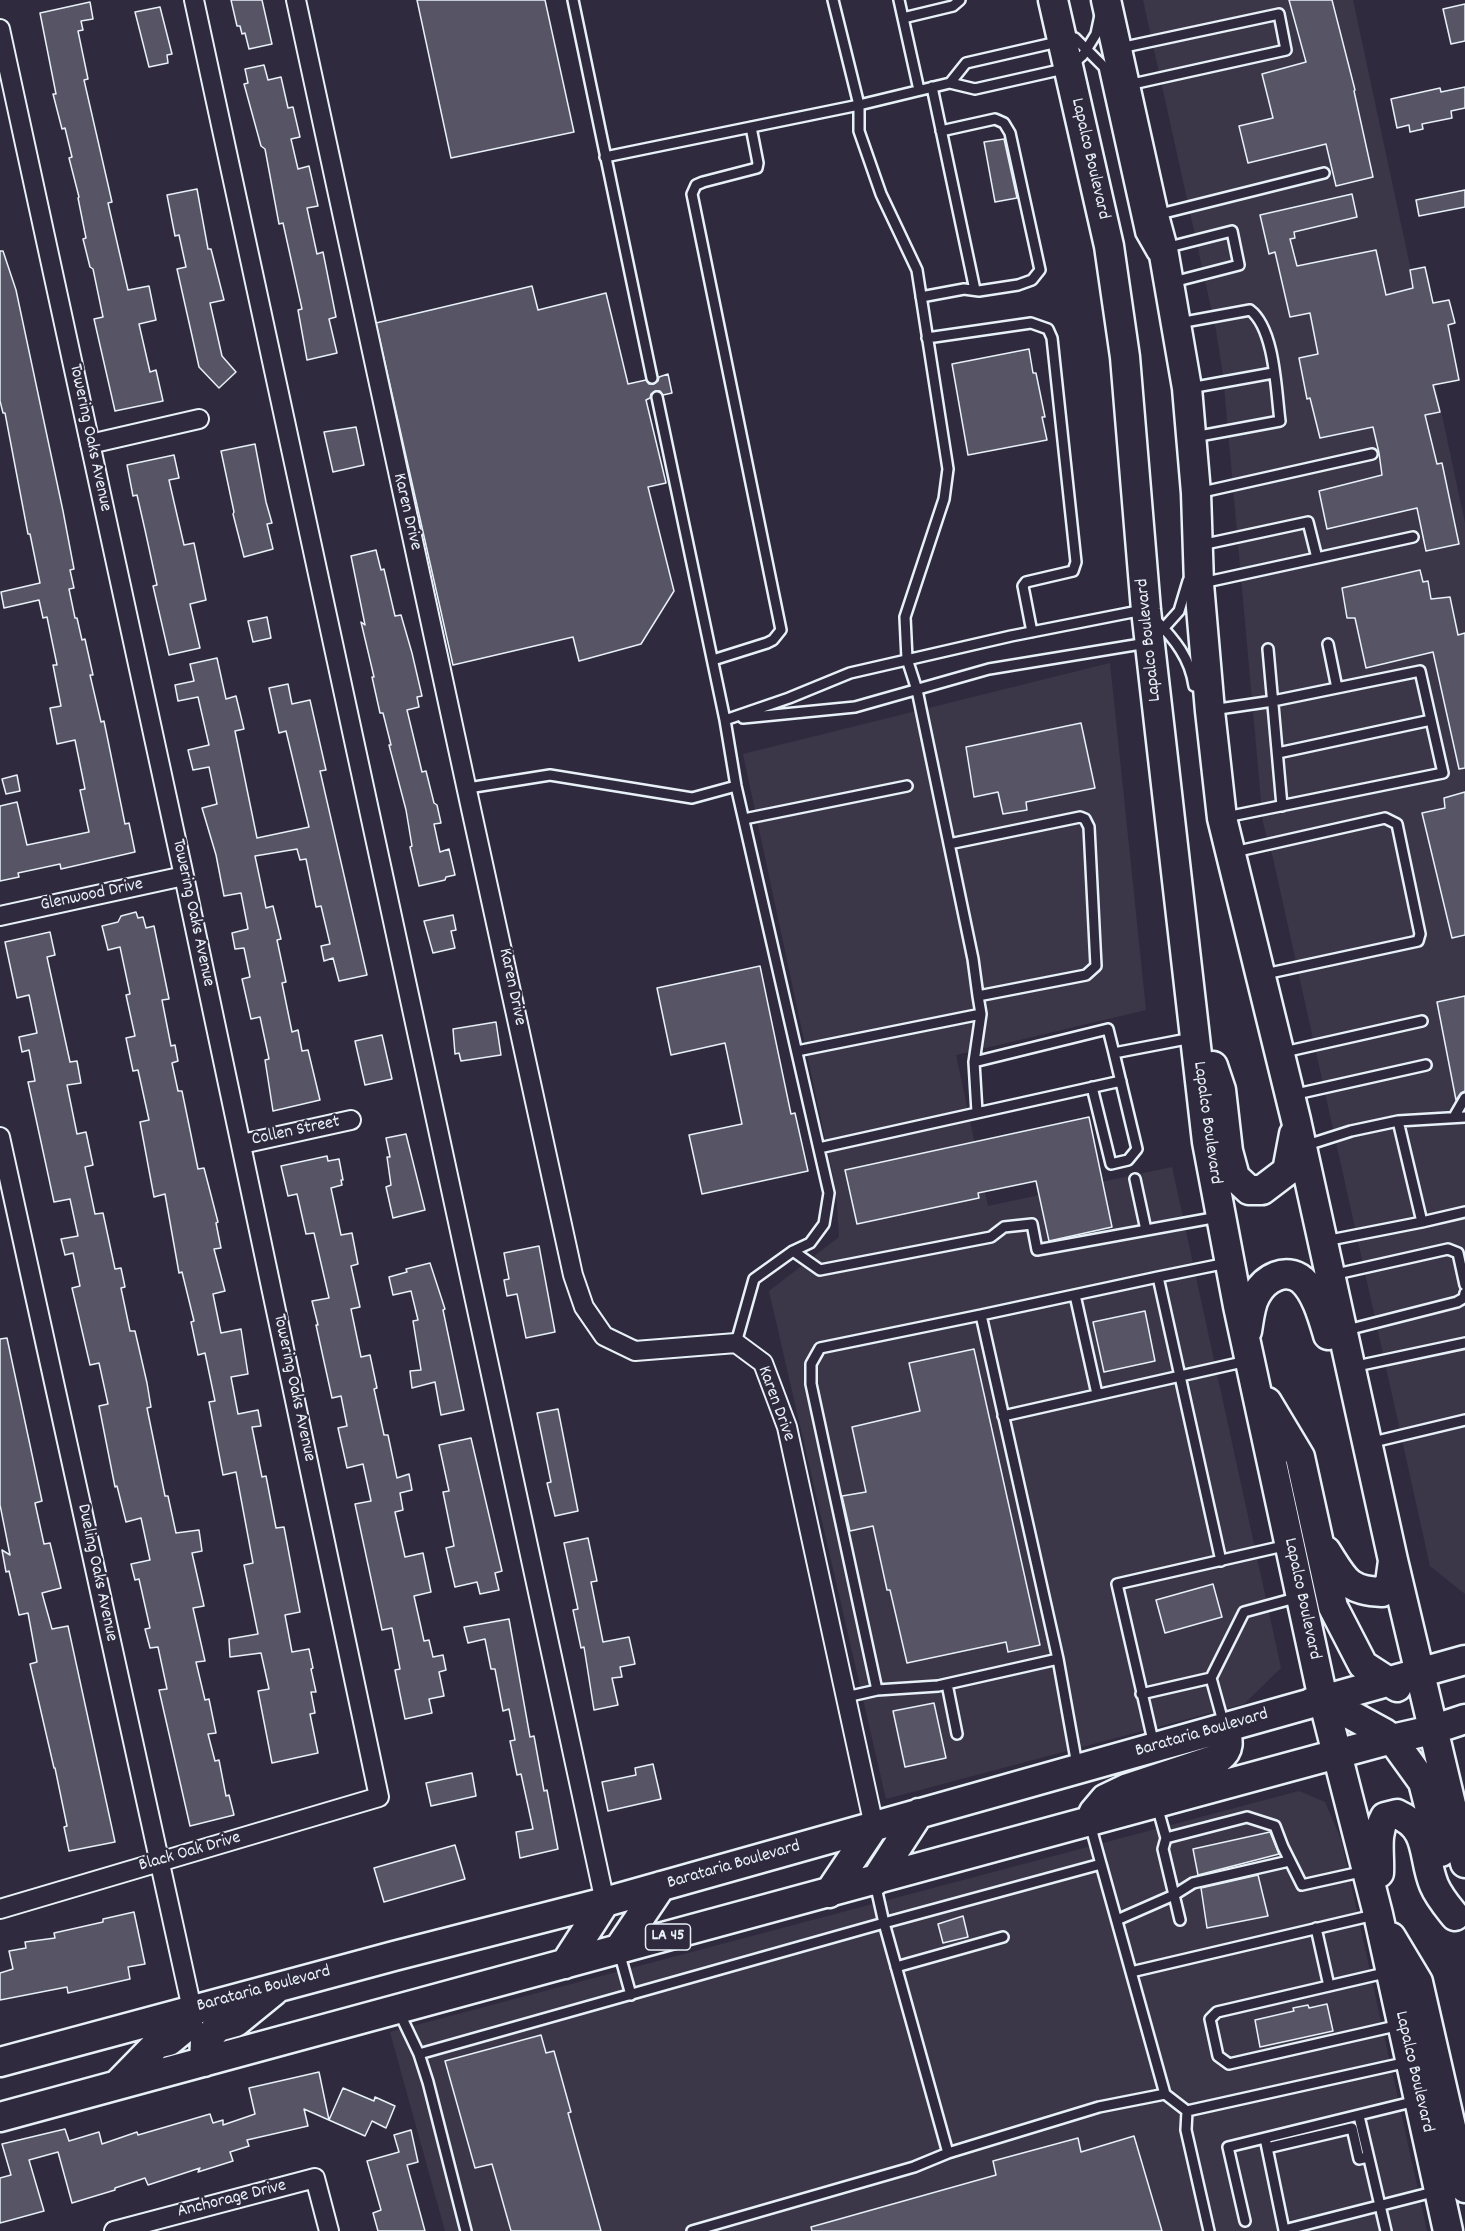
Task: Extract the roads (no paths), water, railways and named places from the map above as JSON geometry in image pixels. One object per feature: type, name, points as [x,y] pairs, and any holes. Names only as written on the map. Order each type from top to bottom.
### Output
[{"type":"main road","name":"Lapalco Boulevard","points":[[1053,0],[1072,53],[1109,246],[1125,357],[1207,1142],[1250,1360],[1301,1597],[1320,1702],[1367,1870],[1403,2024],[1422,2057],[1419,2101],[1452,2189],[1448,2231]]},
{"type":"main road","points":[[1104,0],[1118,48],[1163,249],[1187,388],[1196,493],[1203,703],[1222,818],[1296,1121],[1393,1560],[1465,1863]]},
{"type":"main road","points":[[1191,1002],[1221,1090],[1228,1151],[1235,1177],[1249,1190],[1262,1190],[1287,1171],[1296,1121]]},
{"type":"main road","points":[[1367,1444],[1340,1380],[1313,1295],[1303,1281],[1289,1274],[1275,1276],[1265,1283],[1255,1295],[1250,1360],[1300,1457],[1333,1606],[1363,1665],[1388,1681],[1430,1720]]},
{"type":"main road","points":[[1317,1537],[1346,1582],[1364,1592],[1382,1592],[1390,1583],[1393,1560]]},
{"type":"main road","name":"Barataria Boulevard","points":[[0,2062],[192,2009],[605,1902],[1465,1660]]},
{"type":"main road","points":[[1320,1702],[1342,1710],[1392,1739],[1423,1782],[1460,1923]]},
{"type":"main road","name":"LA 45","points":[[0,2117],[1336,1755],[1392,1739],[1430,1720],[1465,1719]]},
{"type":"main road","points":[[1089,1822],[1105,1799],[1128,1788],[1219,1758],[1226,1753],[1229,1743],[1225,1727]]},
{"type":"main road","points":[[875,1881],[919,1813]]},
{"type":"main road","points":[[1452,2189],[1422,2057],[1418,1982],[1378,1914],[1378,1836],[1385,1817],[1397,1814],[1415,1825],[1423,1839],[1433,1883],[1460,1923]]},
{"type":"main road","points":[[829,1893],[874,1826]]},
{"type":"main road","points":[[618,1950],[662,1886]]},
{"type":"main road","points":[[565,1965],[605,1902]]},
{"type":"main road","points":[[204,2062],[205,2041],[218,2027],[236,2022],[281,1986]]},
{"type":"main road","points":[[116,2086],[157,2044],[169,2041],[186,2027],[192,2009]]},
{"type":"main road","points":[[1422,2057],[1461,2101],[1465,2117]]},
{"type":"street","points":[[194,0],[605,1902]]},
{"type":"street","name":"Karen Drive","points":[[296,0],[366,333],[468,788],[573,1275],[584,1307],[604,1336],[634,1350],[736,1343],[763,1363],[787,1427],[874,1826]]},
{"type":"street","name":"Towering Oaks Avenue","points":[[0,29],[242,1144],[379,1797]]},
{"type":"street","points":[[90,444],[199,419]]},
{"type":"street","name":"Glenwood Drive","points":[[0,916],[184,876]]},
{"type":"street","name":"Collen Street","points":[[242,1144],[351,1120]]},
{"type":"street","name":"Dueling Oaks Avenue","points":[[0,1137],[192,2009]]},
{"type":"street","name":"Black Oak Drive","points":[[0,1909],[379,1797]]},
{"type":"street","name":"Anchorage Drive","points":[[114,2231],[315,2178],[329,2231]]},
{"type":"lane","points":[[573,0],[652,378]]},
{"type":"lane","points":[[833,0],[859,105],[858,131],[881,194],[917,270],[948,469],[944,499],[905,617],[907,659],[917,690],[973,958],[981,1014],[974,1062],[977,1112]]},
{"type":"lane","points":[[899,0],[919,90]]},
{"type":"lane","points":[[903,18],[952,6],[960,0]]},
{"type":"lane","points":[[605,157],[859,105],[950,83],[975,89],[1072,53],[1096,34],[1104,0]]},
{"type":"lane","points":[[1118,48],[1278,14],[1286,50],[1126,86]]},
{"type":"lane","points":[[950,83],[966,63],[1072,53],[1104,67],[1141,234],[1169,284],[1239,265],[1232,231],[1163,249]]},
{"type":"lane","points":[[932,87],[975,290]]},
{"type":"lane","points":[[921,297],[964,289],[975,290],[1018,285],[1032,280],[1040,270],[1010,133],[1004,123],[995,119],[941,131]]},
{"type":"lane","points":[[713,660],[767,643],[773,640],[781,630],[692,194],[696,185],[703,182],[757,168],[751,127]]},
{"type":"lane","points":[[1154,216],[1324,172]]},
{"type":"lane","points":[[1177,323],[1250,310],[1259,317],[1270,347],[1274,374],[1280,421],[1192,437]]},
{"type":"lane","points":[[927,338],[1031,323],[1048,329],[1052,338],[1076,562],[1073,570],[1026,582],[1023,586],[1032,632]]},
{"type":"lane","points":[[1187,388],[1274,374]]},
{"type":"lane","points":[[657,397],[713,660],[736,786],[829,1193],[824,1224],[810,1243],[793,1251],[754,1279],[736,1343]]},
{"type":"lane","points":[[1196,493],[1372,454]]},
{"type":"lane","points":[[725,720],[855,708],[989,669],[1153,627],[1179,611],[1187,585],[1197,534],[1308,522],[1317,558]]},
{"type":"lane","points":[[1199,584],[1413,537]]},
{"type":"lane","points":[[725,720],[789,698],[850,673],[1032,632],[1153,627],[1173,638],[1188,660],[1203,703],[1273,701],[1420,670],[1443,773],[1222,818]]},
{"type":"lane","points":[[1328,644],[1337,688]]},
{"type":"lane","points":[[1268,650],[1282,806]]},
{"type":"lane","points":[[1278,753],[1431,720]]},
{"type":"lane","points":[[1206,769],[1211,801],[1229,853],[1385,818],[1397,824],[1420,934],[1418,941],[1260,975]]},
{"type":"lane","points":[[468,788],[550,775],[692,798],[736,786]]},
{"type":"lane","points":[[744,819],[907,786]]},
{"type":"lane","points":[[949,844],[1080,817],[1085,819],[1089,827],[1096,966],[1086,975],[978,996]]},
{"type":"lane","points":[[797,1052],[981,1014]]},
{"type":"lane","points":[[1278,1053],[1422,1021]]},
{"type":"lane","points":[[974,1062],[1108,1029],[1137,1149],[1128,1160],[1111,1164],[1092,1087]]},
{"type":"lane","points":[[1114,1053],[1195,1037]]},
{"type":"lane","points":[[1296,1121],[1426,1065]]},
{"type":"lane","points":[[819,1148],[1121,1081]]},
{"type":"lane","points":[[1454,1117],[1465,1098]]},
{"type":"lane","points":[[1296,1121],[1352,1131],[1398,1121],[1454,1117],[1465,1112]]},
{"type":"lane","points":[[1454,1117],[1465,1121]]},
{"type":"lane","points":[[1398,1121],[1418,1223]]},
{"type":"lane","points":[[1135,1179],[1146,1230]]},
{"type":"lane","points":[[1323,1242],[1465,1212]]},
{"type":"lane","points":[[793,1251],[820,1270],[991,1237],[1004,1227],[1032,1224],[1037,1250],[1221,1216]]},
{"type":"lane","points":[[1330,1275],[1451,1249],[1458,1253],[1465,1285]]},
{"type":"lane","points":[[877,1690],[811,1384],[811,1364],[820,1348],[1230,1262]]},
{"type":"lane","points":[[1158,1277],[1221,1561]]},
{"type":"lane","points":[[1342,1331],[1390,1317],[1457,1302],[1464,1298],[1465,1293]]},
{"type":"lane","points":[[1075,1295],[1097,1394]]},
{"type":"lane","points":[[981,1315],[1058,1659],[1078,1770]]},
{"type":"lane","points":[[1350,1367],[1465,1343]]},
{"type":"lane","points":[[1003,1416],[1250,1360]]},
{"type":"lane","points":[[1367,1444],[1465,1420]]},
{"type":"lane","points":[[1155,1748],[1117,1584],[1290,1545]]},
{"type":"lane","points":[[1225,1727],[1211,1678],[1244,1611],[1301,1597]]},
{"type":"lane","points":[[846,1697],[877,1690],[947,1684],[1058,1659]]},
{"type":"lane","points":[[1141,1694],[1211,1678]]},
{"type":"lane","points":[[947,1684],[957,1734]]},
{"type":"lane","points":[[1156,1804],[1166,1838],[1163,1849],[1180,1920]]},
{"type":"lane","points":[[1166,1838],[1247,1817],[1275,1826],[1289,1861],[1302,1885],[1367,1870]]},
{"type":"lane","points":[[1089,1822],[1165,2094],[1187,2111]]},
{"type":"lane","points":[[1117,1920],[1174,1895],[1193,1883],[1289,1861]]},
{"type":"lane","points":[[418,2054],[1101,1864]]},
{"type":"lane","points":[[875,1881],[884,1923],[948,2153]]},
{"type":"lane","points":[[1131,1972],[1378,1914]]},
{"type":"lane","points":[[1316,1928],[1329,1986]]},
{"type":"lane","points":[[896,1967],[1003,1937]]},
{"type":"lane","points":[[618,1950],[631,1995]]},
{"type":"lane","points":[[1391,1971],[1217,2012],[1210,2019],[1218,2056],[1229,2064],[1403,2024]]},
{"type":"lane","points":[[398,2010],[428,2082],[466,2231]]},
{"type":"lane","points":[[1187,2111],[1422,2057]]},
{"type":"lane","points":[[692,2231],[914,2167],[948,2153],[1099,2107],[1165,2094]]},
{"type":"lane","points":[[1266,2143],[1419,2101]]},
{"type":"lane","points":[[1187,2111],[1186,2130],[1209,2231]]},
{"type":"lane","points":[[1359,2116],[1364,2158]]},
{"type":"lane","points":[[1245,2221],[1228,2147],[1266,2143],[1352,2128],[1380,2206],[1386,2231]]},
{"type":"lane","points":[[1266,2143],[1284,2230],[1452,2189]]}]
